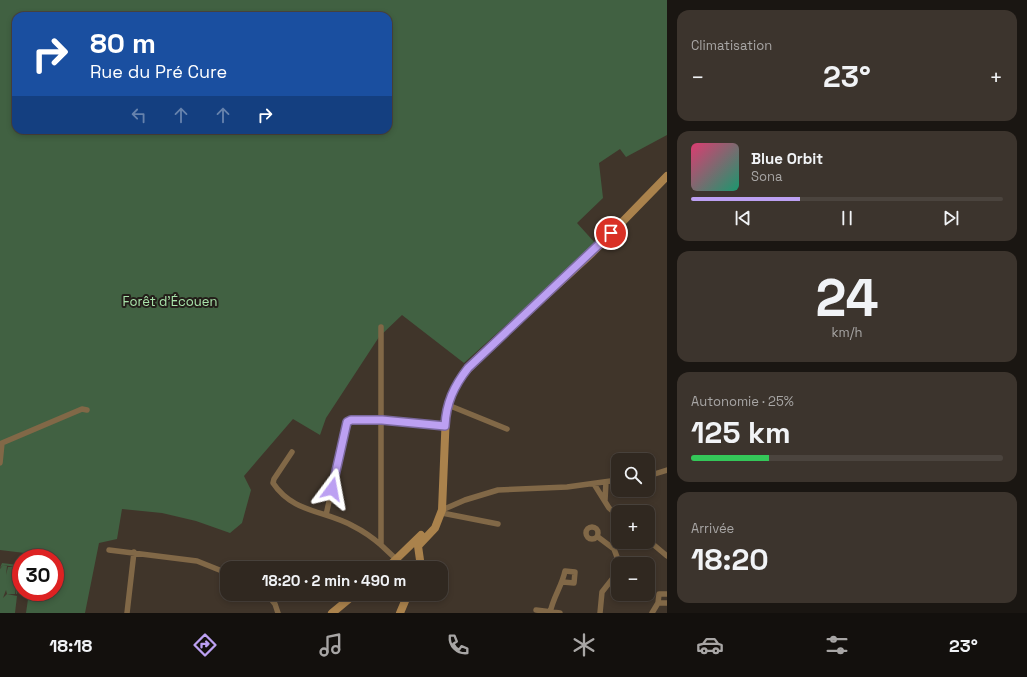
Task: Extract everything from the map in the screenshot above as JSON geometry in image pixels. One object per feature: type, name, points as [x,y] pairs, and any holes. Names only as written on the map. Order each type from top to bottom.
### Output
[{"type":"main road","points":[[420,561],[418,552],[419,544],[435,528],[442,512],[445,426],[448,405],[456,385],[468,368],[592,253],[667,176]]},
{"type":"main road","points":[[396,559],[442,512]]},
{"type":"main road","points":[[332,613],[347,601]]},
{"type":"main road","points":[[400,613],[405,601]]},
{"type":"street","points":[[381,327],[381,545]]},
{"type":"street","points":[[448,405],[507,429]]},
{"type":"street","points":[[0,462],[2,442],[82,408],[87,410]]},
{"type":"street","points":[[326,515],[347,422],[351,420],[382,420],[445,426]]},
{"type":"street","points":[[292,452],[276,474],[273,483],[280,493],[292,503],[300,507],[352,525],[381,545],[396,559]]},
{"type":"street","points":[[655,474],[667,470]]},
{"type":"street","points":[[442,512],[465,500],[498,490],[567,487],[611,481]]},
{"type":"street","points":[[605,500],[606,482]]},
{"type":"street","points":[[594,484],[611,510]]},
{"type":"street","points":[[442,512],[498,524]]},
{"type":"street","points":[[598,537],[614,550],[617,556],[613,578],[602,592],[600,613]]},
{"type":"street","points":[[655,546],[667,556]]},
{"type":"street","points":[[109,550],[197,560],[220,571]]},
{"type":"street","points":[[406,550],[418,552]]},
{"type":"street","points":[[127,613],[134,552]]},
{"type":"street","points":[[550,612],[553,599],[563,582]]},
{"type":"street","points":[[652,613],[658,602],[659,594],[667,594]]},
{"type":"street","points":[[273,601],[278,613]]},
{"type":"street","points":[[658,602],[667,604]]},
{"type":"street","points":[[536,610],[560,613]]},
{"type":"green space","name":"Forêt d'Écouen","points":[[0,0],[667,0],[667,135],[626,157],[620,149],[599,163],[603,198],[577,223],[596,244],[464,363],[402,315],[379,337],[326,418],[320,435],[293,419],[244,476],[251,490],[242,523],[230,533],[196,521],[162,513],[122,509],[117,539],[99,543],[85,613],[26,613],[28,601],[64,601],[64,549],[12,549],[12,551],[0,550]]},
{"type":"green space","points":[[2,563],[12,564],[12,566],[3,565],[0,568]]},
{"type":"green space","points":[[3,565],[7,566],[6,575],[8,567],[12,567],[12,594],[7,594],[12,595],[12,601],[16,601],[15,613],[0,613],[0,569]]},
{"type":"route","points":[[332,489],[347,422],[351,420],[382,420],[431,426],[445,426],[446,413],[451,396],[456,385],[468,368],[592,253],[611,233]]}]
